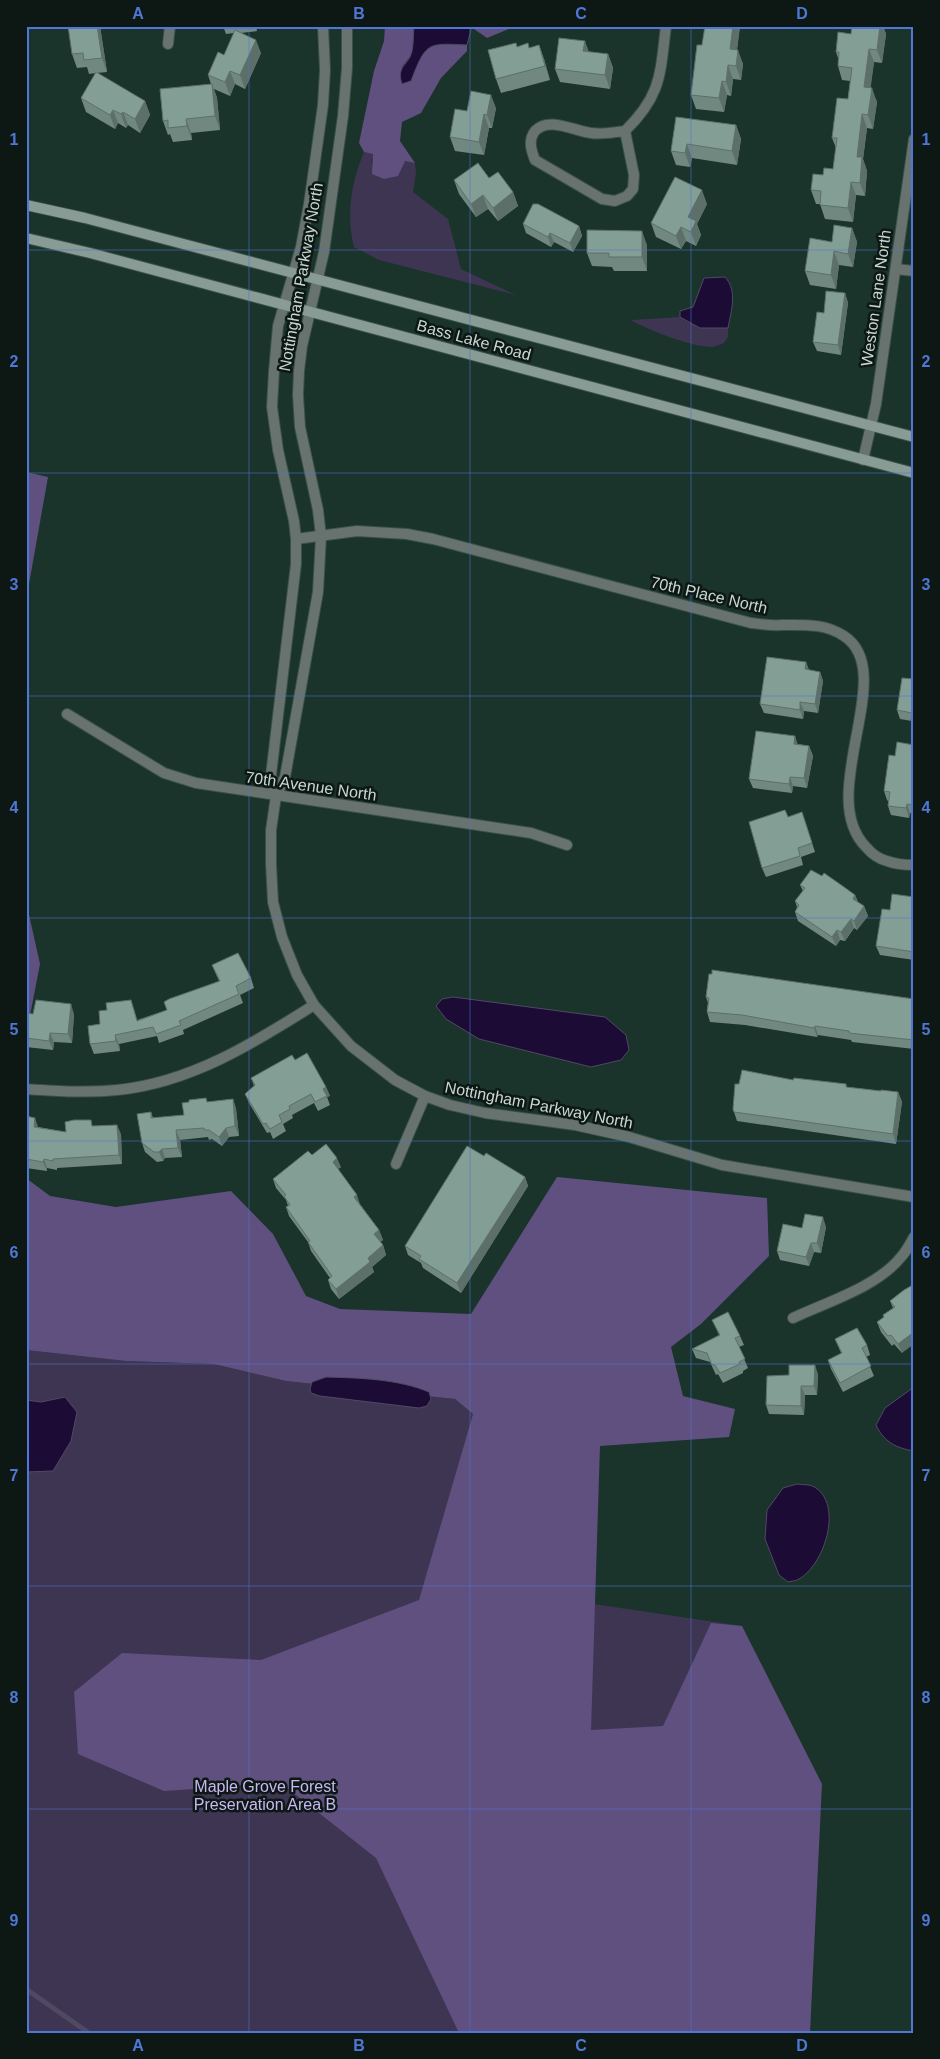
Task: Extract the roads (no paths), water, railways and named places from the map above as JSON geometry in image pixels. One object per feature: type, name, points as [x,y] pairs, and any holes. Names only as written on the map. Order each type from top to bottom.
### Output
[{"type":"main road","name":"Bass Lake Road","points":[[26,205],[94,220],[914,437]]},
{"type":"main road","name":"Bass Lake Road","points":[[26,238],[914,473]]},
{"type":"street","points":[[168,44],[170,26]]},
{"type":"street","name":"Nottingham Parkway North","points":[[276,796],[271,775],[296,564],[296,539],[293,514],[278,450],[272,407],[276,345],[283,305],[301,247],[308,213],[325,70],[323,26]]},
{"type":"street","name":"Nottingham Parkway North","points":[[347,26],[347,68],[343,116],[318,279],[302,346],[298,395],[300,427],[318,510],[321,536],[318,592],[285,777],[276,796],[271,830],[270,864],[273,902],[282,937],[294,967],[314,1005],[351,1046],[395,1080],[425,1096],[450,1105],[485,1113],[575,1125],[620,1135],[722,1165],[914,1197]]},
{"type":"street","points":[[625,131],[634,175],[633,189],[626,196],[615,201],[602,199],[535,160],[531,149],[532,136],[538,128],[547,124],[592,133],[625,131],[650,104],[658,87],[666,26]]},
{"type":"street","name":"Weston Lane North","points":[[863,460],[872,425],[914,139]]},
{"type":"street","points":[[896,269],[914,271]]},
{"type":"street","name":"70th Place North","points":[[296,539],[370,531],[407,534],[433,539],[751,623],[780,626],[803,624],[829,628],[845,636],[857,649],[863,664],[864,681],[847,800],[849,819],[858,839],[871,852],[887,861],[914,866]]},
{"type":"street","name":"70th Avenue North","points":[[66,714],[164,773],[196,783],[531,832],[567,845]]},
{"type":"street","points":[[26,1089],[76,1092],[119,1090],[160,1081],[203,1067],[247,1047],[314,1005]]},
{"type":"street","points":[[396,1164],[425,1096]]},
{"type":"street","points":[[793,1318],[884,1274],[902,1257],[914,1238]]},
{"type":"waterway","points":[[26,1989],[89,2033]]},
{"type":"park label","name":"Maple Grove Forest Preservation Area B","points":[[265,1795]]}]
